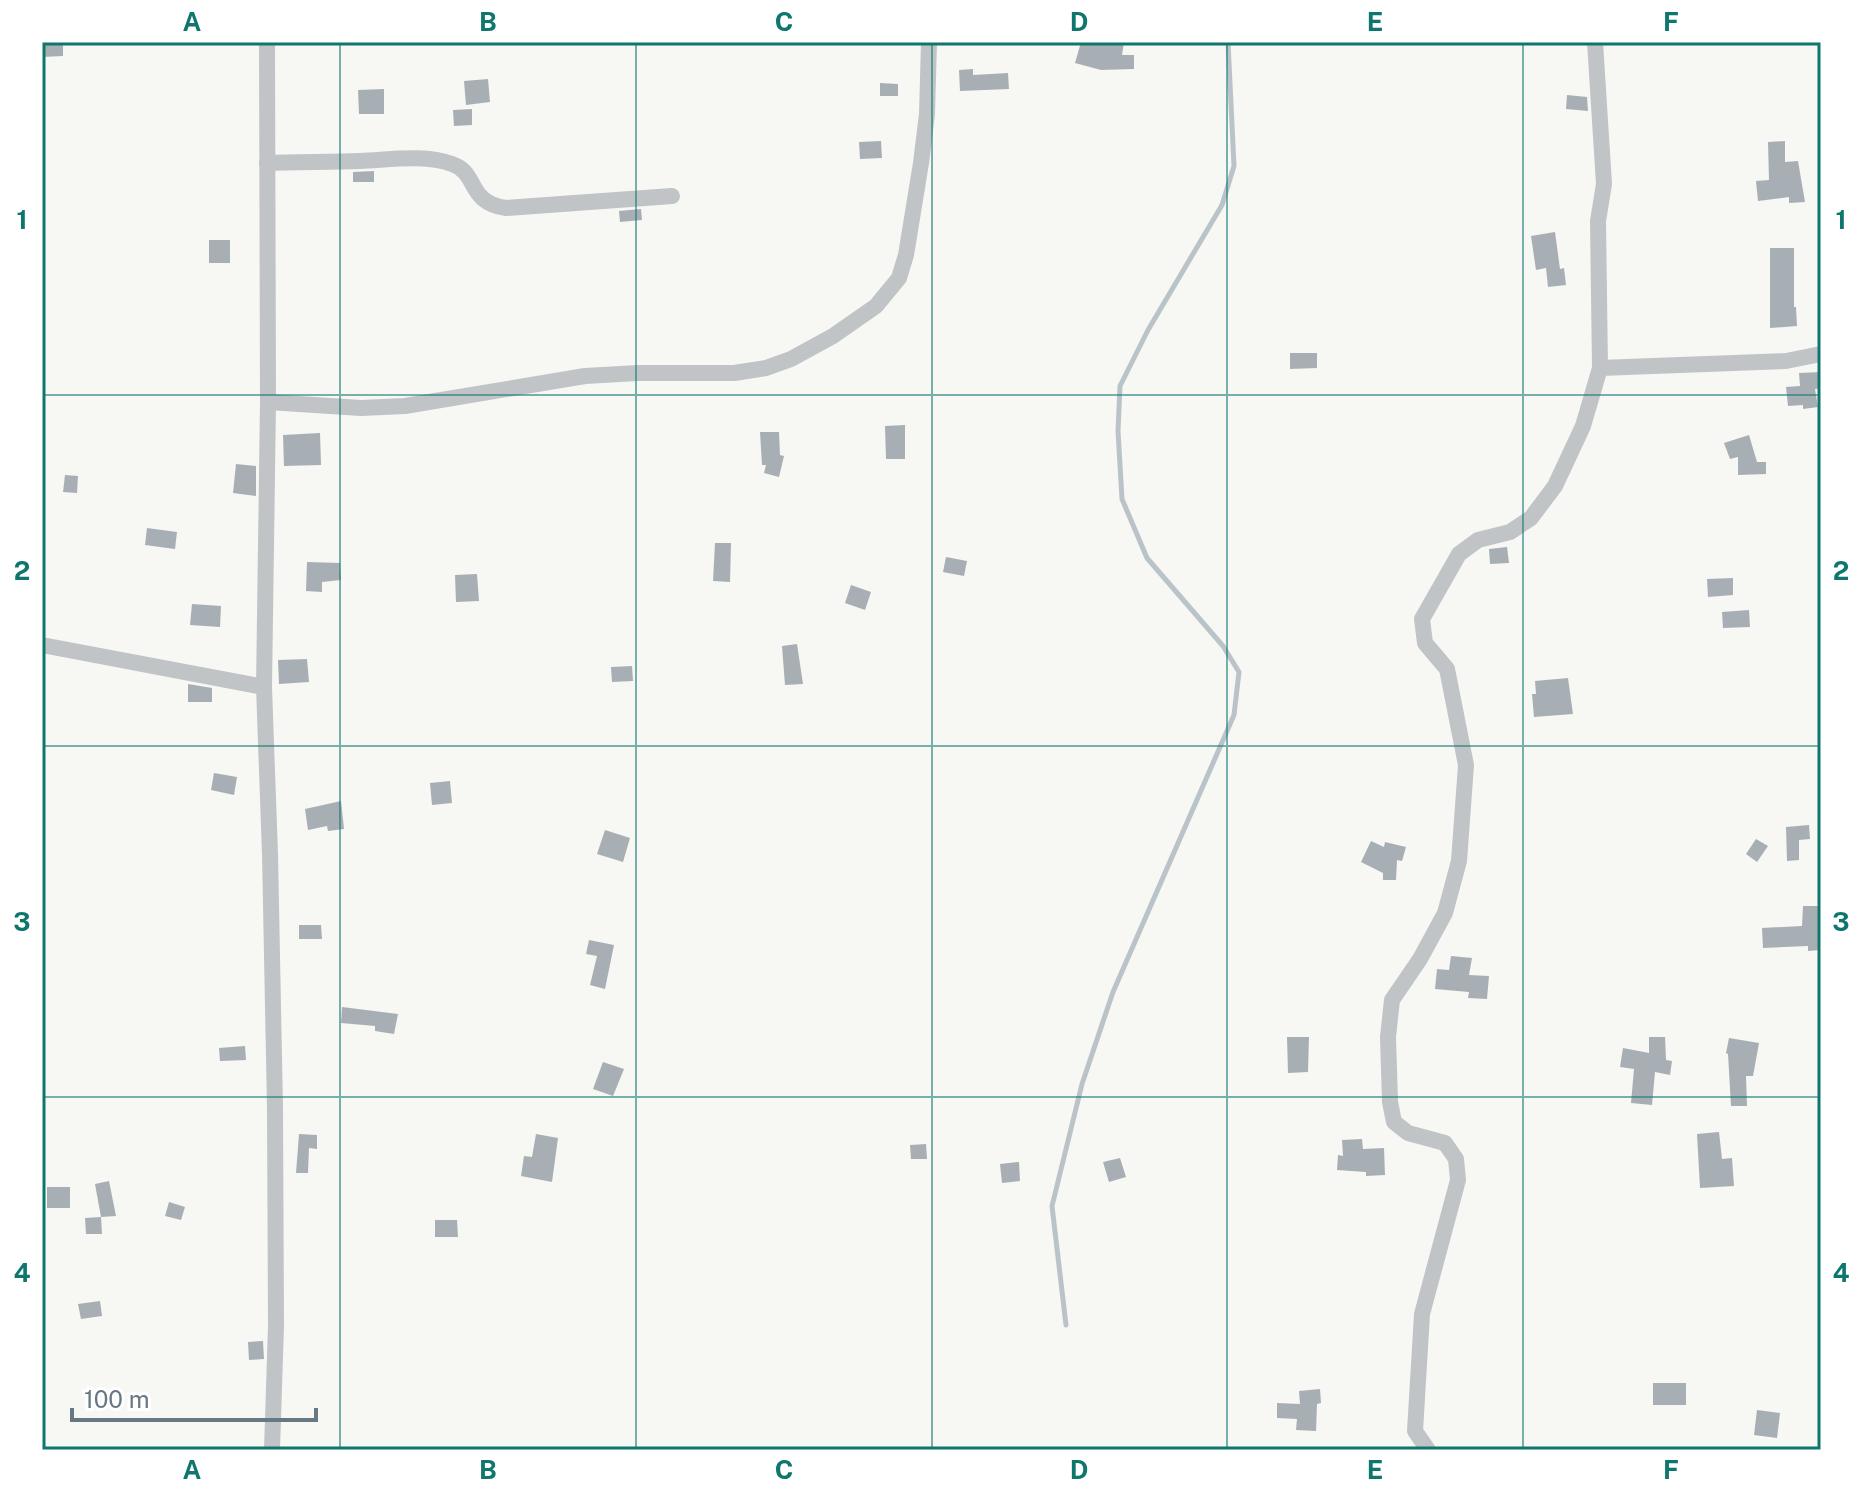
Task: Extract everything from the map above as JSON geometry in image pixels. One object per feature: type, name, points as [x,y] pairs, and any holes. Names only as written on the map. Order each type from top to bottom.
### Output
[{"type":"street","points":[[267,42],[268,402],[264,687],[275,1123],[276,1325],[272,1450]]},
{"type":"street","points":[[268,402],[361,408],[405,406],[585,376],[734,373],[766,368],[791,359],[860,319],[886,298],[899,278],[906,255],[921,163],[927,114],[929,42]]},
{"type":"street","points":[[1428,1450],[1415,1431],[1422,1314],[1458,1180],[1456,1159],[1445,1143],[1408,1133],[1394,1122],[1390,1102],[1388,1037],[1392,1000],[1420,959],[1445,913],[1459,861],[1466,765],[1447,669],[1425,643],[1422,619],[1459,554],[1478,540],[1510,532],[1531,518],[1555,486],[1583,426],[1600,368],[1598,221],[1604,184],[1595,42]]},
{"type":"street","points":[[267,163],[444,161],[461,168],[486,203],[506,208],[672,196]]},
{"type":"street","points":[[1600,368],[1786,361],[1821,354]]},
{"type":"street","points":[[42,645],[264,687]]},
{"type":"building","points":[[42,42],[63,42],[63,56],[42,57]]},
{"type":"building","points":[[1081,42],[1124,42],[1122,55],[1134,55],[1134,69],[1101,70],[1075,63]]},
{"type":"building","points":[[973,69],[973,75],[1008,73],[1009,89],[960,91],[959,70]]},
{"type":"building","points":[[488,79],[490,102],[466,105],[464,81]]},
{"type":"building","points":[[880,83],[898,84],[898,96],[880,96]]},
{"type":"building","points":[[384,89],[384,114],[359,114],[358,90]]},
{"type":"building","points":[[1567,95],[1587,97],[1588,111],[1566,109]]},
{"type":"building","points":[[472,109],[472,125],[454,126],[453,110]]},
{"type":"building","points":[[881,141],[882,158],[860,159],[859,142]]},
{"type":"building","points":[[1785,141],[1785,162],[1798,161],[1805,202],[1789,203],[1789,197],[1758,201],[1756,181],[1769,180],[1768,142]]},
{"type":"building","points":[[374,171],[374,182],[353,182],[353,172]]},
{"type":"building","points":[[641,209],[642,220],[620,222],[619,211]]},
{"type":"building","points":[[1555,232],[1560,269],[1564,268],[1566,285],[1548,287],[1546,268],[1536,270],[1531,236]]},
{"type":"building","points":[[209,240],[230,240],[230,263],[209,263]]},
{"type":"building","points":[[1770,248],[1794,248],[1797,326],[1770,328]]},
{"type":"building","points":[[1290,353],[1317,353],[1317,368],[1290,369]]},
{"type":"building","points":[[1821,372],[1821,388],[1815,389],[1818,407],[1803,409],[1803,405],[1788,406],[1786,387],[1800,386],[1799,373]]},
{"type":"building","points":[[905,425],[905,459],[886,459],[885,426]]},
{"type":"building","points":[[760,432],[779,432],[780,455],[784,456],[779,477],[764,473],[766,465],[762,465]]},
{"type":"building","points":[[320,433],[321,465],[284,466],[283,435]]},
{"type":"building","points":[[1749,435],[1757,462],[1766,462],[1766,474],[1738,475],[1738,457],[1730,459],[1724,443]]},
{"type":"building","points":[[236,464],[256,466],[256,496],[233,493]]},
{"type":"building","points":[[65,475],[78,476],[77,493],[63,492]]},
{"type":"building","points":[[147,528],[177,532],[175,549],[145,545]]},
{"type":"building","points":[[715,543],[731,543],[730,582],[713,581]]},
{"type":"building","points":[[1507,547],[1509,563],[1490,564],[1489,549]]},
{"type":"building","points":[[946,557],[967,561],[964,576],[943,572]]},
{"type":"building","points":[[307,562],[340,563],[341,580],[322,582],[322,592],[306,591]]},
{"type":"building","points":[[477,574],[479,601],[456,602],[455,575]]},
{"type":"building","points":[[1733,578],[1733,595],[1708,597],[1707,579]]},
{"type":"building","points":[[851,585],[871,592],[865,610],[845,603]]},
{"type":"building","points":[[192,604],[221,606],[220,627],[190,625]]},
{"type":"building","points":[[1749,610],[1750,627],[1723,628],[1722,612]]},
{"type":"building","points":[[797,644],[803,684],[785,685],[782,646]]},
{"type":"building","points":[[307,659],[309,682],[279,684],[278,660]]},
{"type":"building","points":[[632,666],[633,681],[612,682],[611,667]]},
{"type":"building","points":[[1568,678],[1573,714],[1534,717],[1532,694],[1536,694],[1535,681]]},
{"type":"building","points":[[188,684],[212,688],[212,702],[188,702]]},
{"type":"building","points":[[214,773],[237,777],[234,795],[211,790]]},
{"type":"building","points":[[450,781],[452,803],[432,805],[430,783]]},
{"type":"building","points":[[341,801],[344,829],[328,831],[327,826],[308,830],[305,809]]},
{"type":"building","points":[[1809,825],[1810,839],[1799,840],[1799,860],[1787,861],[1786,827]]},
{"type":"building","points":[[605,830],[630,838],[623,862],[597,854]]},
{"type":"building","points":[[1756,839],[1768,846],[1757,862],[1746,854]]},
{"type":"building","points":[[1371,841],[1384,847],[1385,842],[1406,847],[1402,861],[1397,860],[1396,880],[1383,880],[1383,873],[1361,862]]},
{"type":"building","points":[[1803,906],[1821,906],[1821,950],[1808,951],[1808,946],[1763,948],[1762,928],[1802,926]]},
{"type":"building","points":[[299,925],[321,925],[322,939],[299,939]]},
{"type":"building","points":[[589,940],[614,945],[605,989],[590,985],[597,956],[586,954]]},
{"type":"building","points":[[1451,956],[1472,958],[1469,975],[1489,976],[1487,999],[1468,998],[1469,992],[1435,989],[1437,969],[1449,970]]},
{"type":"building","points":[[342,1007],[398,1014],[394,1034],[375,1031],[375,1026],[341,1023]]},
{"type":"building","points":[[1287,1037],[1309,1037],[1308,1072],[1288,1073]]},
{"type":"building","points":[[1649,1037],[1665,1037],[1666,1060],[1672,1061],[1670,1075],[1655,1072],[1652,1105],[1631,1103],[1634,1069],[1620,1067],[1623,1048],[1649,1053]]},
{"type":"building","points":[[1729,1038],[1759,1043],[1753,1076],[1746,1076],[1747,1106],[1731,1106],[1726,1053]]},
{"type":"building","points":[[245,1046],[246,1060],[220,1061],[219,1048]]},
{"type":"building","points":[[603,1062],[624,1069],[613,1096],[593,1089]]},
{"type":"building","points":[[1719,1132],[1722,1159],[1732,1158],[1734,1186],[1700,1188],[1697,1134]]},
{"type":"building","points":[[299,1134],[317,1135],[317,1149],[309,1148],[308,1173],[296,1173]]},
{"type":"building","points":[[536,1134],[558,1138],[552,1182],[521,1176],[524,1156],[532,1157]]},
{"type":"building","points":[[1362,1139],[1363,1149],[1384,1148],[1385,1175],[1366,1176],[1366,1172],[1337,1170],[1338,1155],[1343,1156],[1342,1140]]},
{"type":"building","points":[[926,1144],[927,1159],[911,1159],[910,1145]]},
{"type":"building","points":[[1120,1158],[1126,1177],[1109,1182],[1103,1162]]},
{"type":"building","points":[[1019,1162],[1020,1181],[1002,1183],[1000,1164]]},
{"type":"building","points":[[109,1181],[116,1216],[101,1217],[95,1184]]},
{"type":"building","points":[[47,1187],[70,1187],[70,1208],[47,1208]]},
{"type":"building","points":[[169,1202],[185,1207],[181,1220],[165,1216]]},
{"type":"building","points":[[101,1217],[102,1234],[86,1234],[85,1218]]},
{"type":"building","points":[[435,1220],[457,1220],[458,1237],[435,1237]]},
{"type":"building","points":[[100,1301],[102,1316],[81,1319],[78,1304]]},
{"type":"building","points":[[263,1341],[264,1359],[249,1360],[248,1342]]},
{"type":"building","points":[[1653,1383],[1686,1383],[1686,1405],[1653,1405]]},
{"type":"building","points":[[1320,1389],[1316,1431],[1296,1430],[1297,1419],[1277,1418],[1277,1403],[1300,1404],[1299,1391]]},
{"type":"building","points":[[1757,1410],[1780,1413],[1777,1438],[1754,1435]]},
{"type":"waterway","points":[[1066,1325],[1052,1206],[1082,1084],[1113,992],[1234,715],[1239,672],[1223,646],[1147,558],[1122,499],[1118,431],[1120,386],[1148,330],[1222,205],[1234,166],[1228,42]]}]
